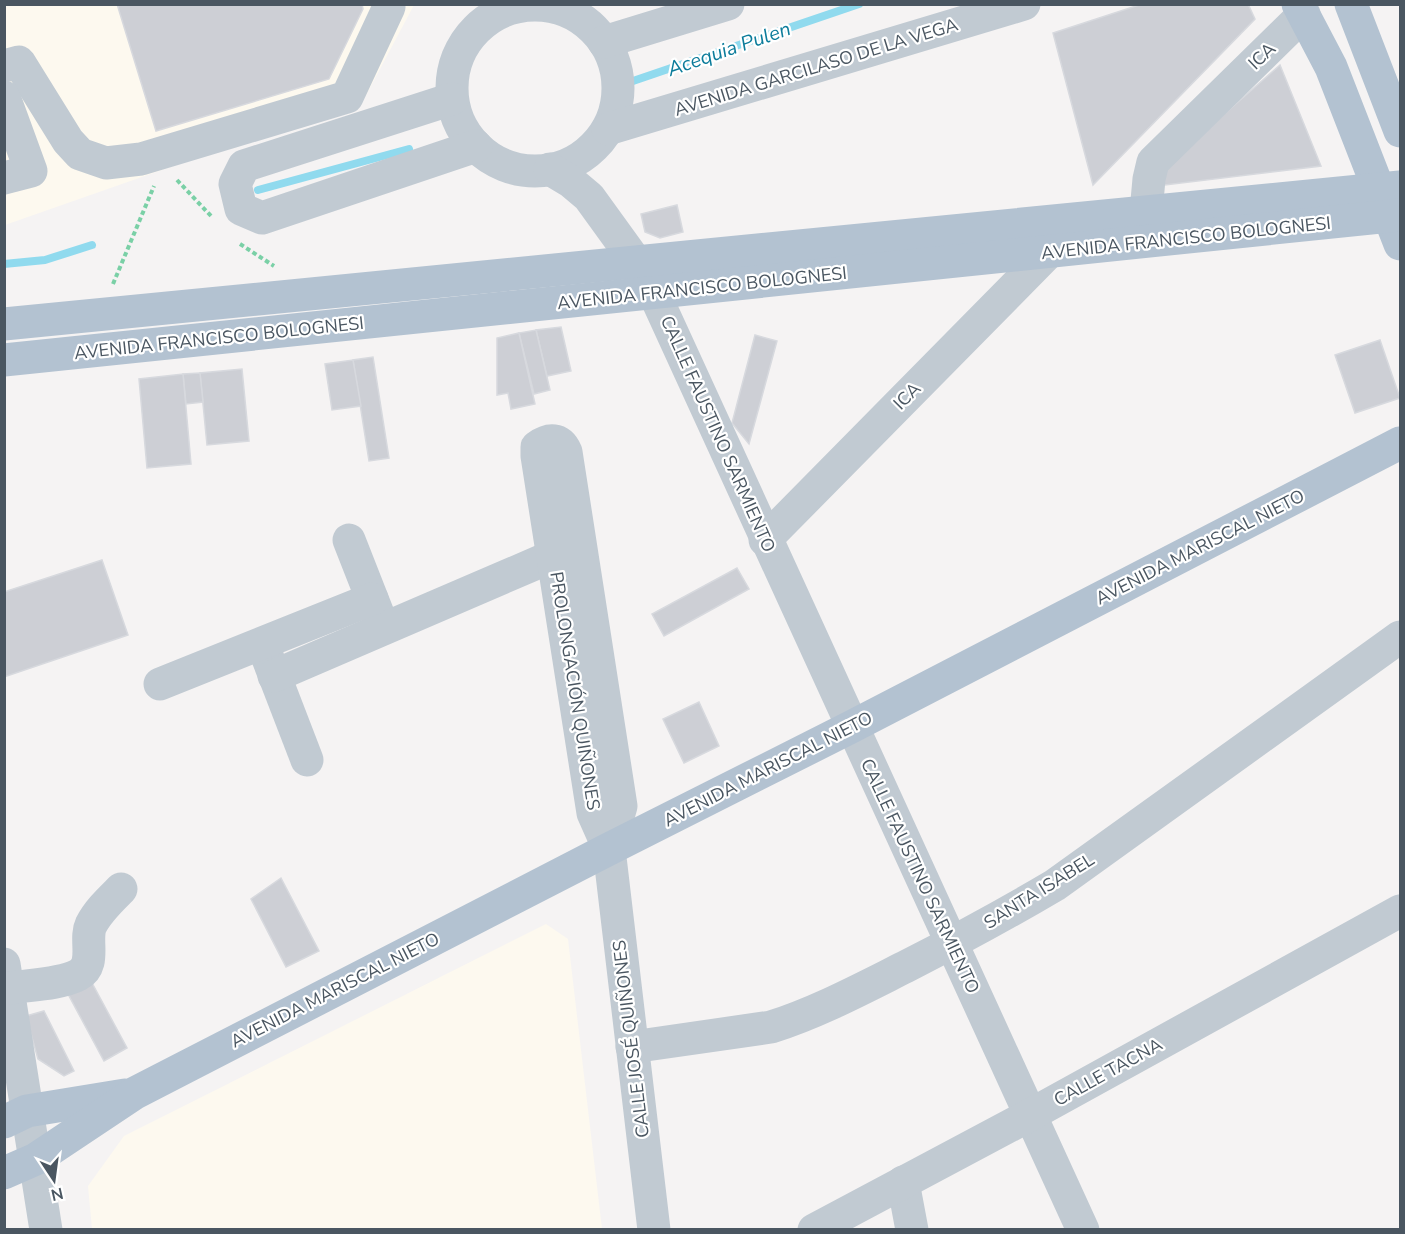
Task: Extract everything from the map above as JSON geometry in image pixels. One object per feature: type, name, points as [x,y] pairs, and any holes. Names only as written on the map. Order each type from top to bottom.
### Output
[{"type":"main road","points":[[1351,4],[1401,131]]},
{"type":"main road","points":[[1301,9],[1331,67],[1394,210]]},
{"type":"main road","name":"AVENIDA FRANCISCO BOLOGNESI","points":[[4,324],[1146,212],[1394,210]]},
{"type":"main road","name":"AVENIDA FRANCISCO BOLOGNESI","points":[[4,360],[1049,252],[1394,210]]},
{"type":"main road","name":"AVENIDA MARISCAL NIETO","points":[[4,1173],[36,1159],[135,1093],[609,849],[852,727],[1401,443]]},
{"type":"main road","name":"AVENIDA MARISCAL NIETO","points":[[16,1116],[135,1093]]},
{"type":"street","points":[[4,66],[19,62],[68,141],[80,154],[106,163],[141,159],[347,97],[389,7],[388,4]]},
{"type":"street","points":[[604,42],[728,4]]},
{"type":"street","name":"AVENIDA GARCILASO DE LA VEGA","points":[[608,129],[1024,4]]},
{"type":"street","points":[[541,5],[565,10],[587,23],[604,42],[614,62],[619,85],[616,107],[608,129],[586,153],[569,163],[550,169],[523,170],[497,162],[476,146],[460,125],[452,99],[452,77],[458,57],[468,38],[491,11],[541,5]]},
{"type":"street","name":"ICA","points":[[1146,212],[1153,162],[1301,9]]},
{"type":"street","points":[[4,97],[31,171],[4,178]]},
{"type":"street","points":[[452,99],[244,166],[235,184],[241,210],[262,218],[476,146]]},
{"type":"street","name":"CALLE FAUSTINO SARMIENTO","points":[[586,153],[636,262],[654,293],[765,540],[1083,1230]]},
{"type":"street","name":"CALLE FAUSTINO SARMIENTO","points":[[550,169],[570,181],[589,197],[636,262]]},
{"type":"street","name":"ICA","points":[[765,540],[1049,252]]},
{"type":"street","name":"PROLONGACIÓN QUIÑONES","points":[[550,441],[558,441],[563,445],[566,453],[621,806],[609,849],[593,813],[537,456],[537,447],[550,441]]},
{"type":"street","points":[[349,540],[384,629]]},
{"type":"street","points":[[274,676],[553,556]]},
{"type":"street","points":[[160,684],[372,599]]},
{"type":"street","name":"SANTA ISABEL","points":[[632,1047],[771,1027],[791,1020],[844,998],[1004,915],[1055,885],[1401,637]]},
{"type":"street","points":[[262,643],[307,760]]},
{"type":"street","name":"CALLE JOSÉ QUIÑONES","points":[[609,849],[654,1230]]},
{"type":"street","points":[[46,1230],[36,1159],[16,1116],[7,976],[67,979],[80,975],[89,963],[90,927],[100,911],[121,889]]},
{"type":"street","name":"CALLE TACNA","points":[[814,1230],[1030,1115],[1401,911]]},
{"type":"street","points":[[903,1182],[912,1230]]},
{"type":"path","points":[[115,313],[113,284],[155,182]]},
{"type":"shaded area","points":[[4,5],[414,5],[364,99],[5,225]]},
{"type":"shaded area","points":[[546,924],[568,939],[602,1229],[92,1229],[88,1186],[124,1136]]},
{"type":"building","points":[[117,4],[362,4],[363,9],[329,79],[156,131]]},
{"type":"building","points":[[1142,4],[1248,4],[1255,19],[1093,185],[1053,33]]},
{"type":"building","points":[[1280,65],[1321,166],[1140,188]]},
{"type":"building","points":[[677,205],[683,232],[660,238],[645,232],[641,214]]},
{"type":"building","points":[[561,327],[571,371],[547,376],[536,330]]},
{"type":"building","points":[[536,330],[550,390],[534,394],[519,333]]},
{"type":"building","points":[[519,333],[535,404],[511,409],[508,393],[497,395],[497,338]]},
{"type":"building","points":[[755,335],[777,341],[749,444],[732,423]]},
{"type":"building","points":[[1380,340],[1400,398],[1355,413],[1335,355]]},
{"type":"building","points":[[373,357],[389,458],[369,461],[353,360]]},
{"type":"building","points":[[353,360],[361,406],[332,410],[325,364]]},
{"type":"building","points":[[242,369],[249,441],[207,445],[200,373]]},
{"type":"building","points":[[200,373],[203,402],[186,404],[183,374]]},
{"type":"building","points":[[183,374],[191,464],[147,468],[139,379]]},
{"type":"building","points":[[102,560],[128,635],[4,677],[4,592]]},
{"type":"building","points":[[737,568],[749,589],[664,636],[652,614]]},
{"type":"building","points":[[699,702],[719,746],[684,763],[663,719]]},
{"type":"building","points":[[281,878],[319,951],[286,967],[251,899]]},
{"type":"building","points":[[91,981],[127,1048],[104,1061],[68,994]]},
{"type":"building","points":[[44,1011],[74,1071],[64,1076],[38,1059],[26,1016]]},
{"type":"waterway","name":"Acequia Pulen","points":[[633,81],[859,4]]},
{"type":"waterway","name":"Acequia Pulen","points":[[258,190],[409,149]]},
{"type":"waterway","name":"Acequia Pulen","points":[[4,264],[45,260],[92,245]]}]
